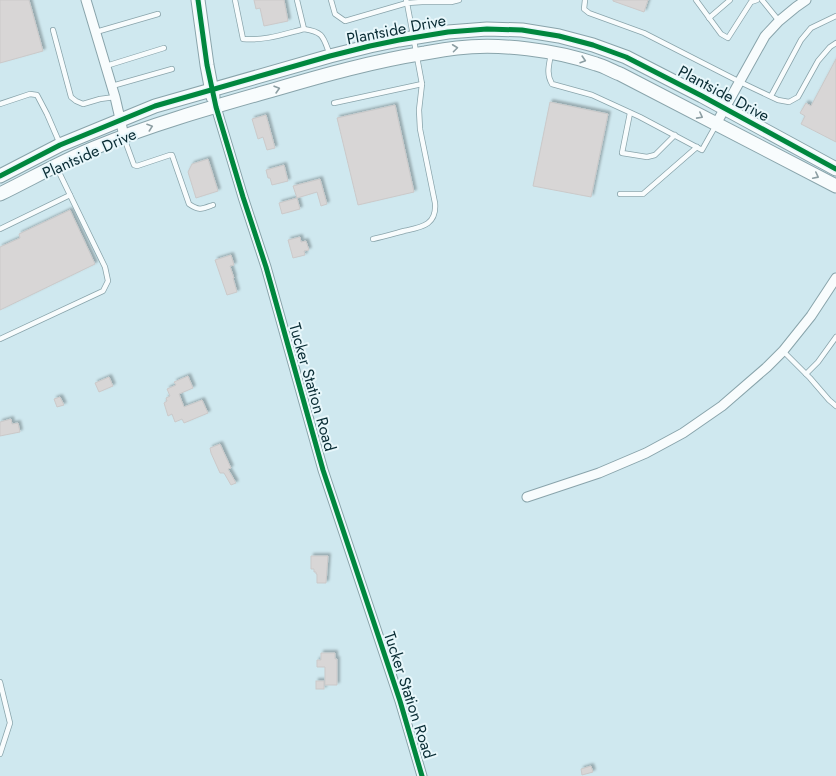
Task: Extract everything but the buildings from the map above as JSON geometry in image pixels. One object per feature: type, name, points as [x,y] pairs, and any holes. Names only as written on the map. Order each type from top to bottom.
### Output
[{"type":"street","points":[[86,0],[112,86],[124,136]]},
{"type":"street","name":"Tucker Station Road","points":[[198,0],[206,65],[216,107],[266,267],[323,470],[400,701],[422,776]]},
{"type":"street","points":[[716,124],[765,36],[796,6],[806,0]]},
{"type":"street","name":"Plantside Drive","points":[[1,176],[60,145],[155,106],[370,46],[448,32],[487,29],[522,30],[559,36],[593,45],[626,58],[725,108],[836,169]]},
{"type":"street","name":"Plantside Drive","points":[[5,192],[92,149],[170,120],[330,74],[401,56],[458,47],[517,47],[572,56],[597,64],[620,74],[836,186]]},
{"type":"street","points":[[1,176],[5,192]]},
{"type":"street","points":[[527,497],[606,470],[646,454],[683,433],[722,406],[783,351],[811,316],[836,278]]},
{"type":"lane","points":[[235,0],[243,39],[265,39],[304,29],[316,31],[322,37],[330,56]]},
{"type":"lane","points":[[297,0],[304,29]]},
{"type":"lane","points":[[331,0],[334,14],[345,21],[406,2],[451,2],[459,0]]},
{"type":"lane","points":[[585,0],[584,9],[589,13],[644,33],[740,82],[778,100],[789,102],[798,97],[818,61],[830,47],[836,43]]},
{"type":"lane","points":[[696,0],[720,34],[728,38],[750,1],[757,0]]},
{"type":"lane","points":[[709,18],[730,0]]},
{"type":"lane","points":[[762,0],[779,21]]},
{"type":"lane","points":[[372,239],[424,226],[432,219],[436,211],[420,129],[419,110],[422,84],[406,2]]},
{"type":"lane","points":[[96,32],[158,14]]},
{"type":"lane","points":[[771,96],[801,40],[811,28],[836,16]]},
{"type":"lane","points":[[53,30],[71,97],[84,104],[100,99],[115,97]]},
{"type":"lane","points":[[106,66],[164,48]]},
{"type":"lane","points":[[551,52],[548,73],[552,84],[592,95],[675,135],[702,150],[716,124]]},
{"type":"lane","points":[[112,86],[172,69]]},
{"type":"lane","points":[[334,103],[422,84]]},
{"type":"lane","points":[[0,104],[30,94],[37,95],[60,145]]},
{"type":"lane","points":[[630,113],[622,153],[647,157],[655,155],[675,135]]},
{"type":"lane","points":[[124,136],[134,165],[137,166],[170,154],[172,155],[189,204],[199,209],[213,205]]},
{"type":"lane","points":[[620,194],[643,194],[697,147]]},
{"type":"lane","points":[[0,339],[103,291],[108,281],[105,268],[56,166]]},
{"type":"lane","points":[[0,229],[70,195]]},
{"type":"lane","points":[[806,374],[818,362],[836,337]]},
{"type":"lane","points":[[783,351],[836,406]]},
{"type":"lane","points":[[0,682],[10,723],[0,754]]},
{"type":"cycle path","points":[[198,0],[207,65],[216,107],[266,267],[323,470],[400,701],[422,776]]},
{"type":"cycle path","points":[[0,176],[60,145],[155,106],[370,46],[448,32],[487,29],[522,30],[559,36],[593,45],[626,57],[702,96],[836,169]]}]
